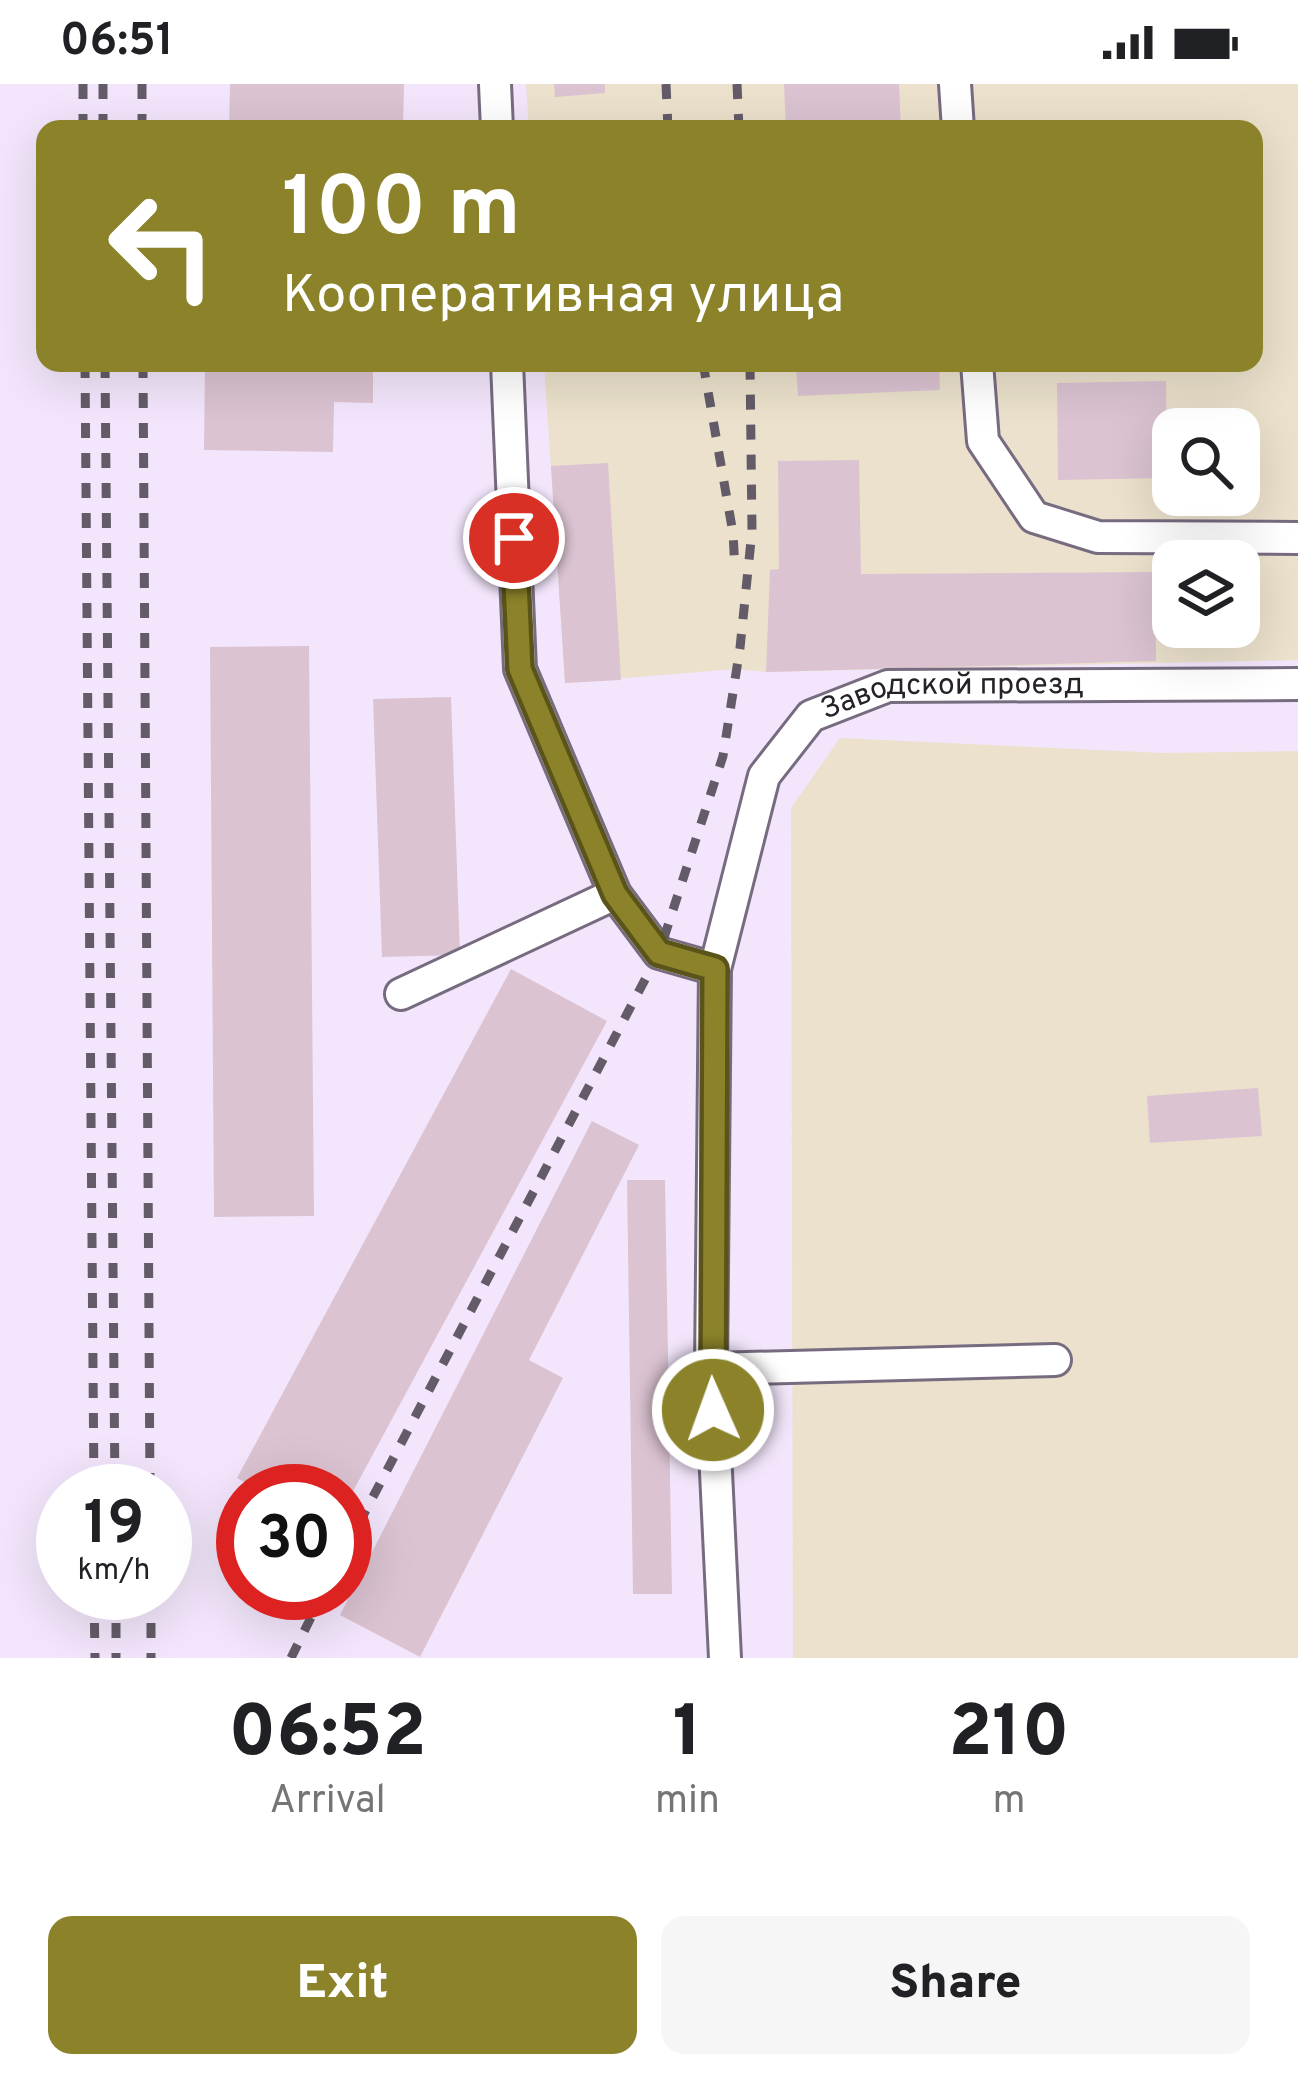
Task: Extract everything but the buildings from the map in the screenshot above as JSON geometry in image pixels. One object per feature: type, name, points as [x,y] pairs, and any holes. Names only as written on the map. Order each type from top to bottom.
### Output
[{"type":"street","points":[[495,84],[497,120]]},
{"type":"street","points":[[955,84],[957,120]]},
{"type":"street","points":[[507,372],[520,669],[615,894],[659,953],[715,969]]},
{"type":"street","points":[[978,372],[983,441],[1034,517],[1098,537],[1298,538]]},
{"type":"street","name":"Заводской проезд","points":[[725,1658],[711,1369],[715,969],[764,776],[812,716],[888,686],[1298,685]]},
{"type":"street","points":[[400,994],[615,894]]},
{"type":"street","points":[[711,1369],[1055,1360]]},
{"type":"shaded area","points":[[526,84],[1298,84],[1298,660],[736,669],[565,683],[545,372],[1263,372],[1263,120],[528,120]]},
{"type":"shaded area","points":[[840,738],[1163,753],[1298,751],[1298,1658],[793,1658],[791,808]]},
{"type":"railway","points":[[83,84],[83,120]]},
{"type":"railway","points":[[103,84],[103,120]]},
{"type":"railway","points":[[142,84],[142,120]]},
{"type":"railway","points":[[666,84],[668,120]]},
{"type":"railway","points":[[737,84],[739,120]]},
{"type":"railway","points":[[85,372],[94,1464]]},
{"type":"railway","points":[[105,372],[115,1464]]},
{"type":"railway","points":[[143,372],[150,1464]]},
{"type":"railway","points":[[705,372],[733,533],[735,570]]},
{"type":"railway","points":[[372,1499],[659,953],[723,756],[740,648],[752,531],[750,372]]},
{"type":"railway","points":[[94,1620],[95,1658]]},
{"type":"railway","points":[[116,1620],[116,1658]]},
{"type":"railway","points":[[151,1620],[151,1658]]},
{"type":"railway","points":[[291,1658],[310,1620]]},
{"type":"route","points":[[514,538],[520,669],[615,894],[659,953],[715,969],[713,1410]]}]
